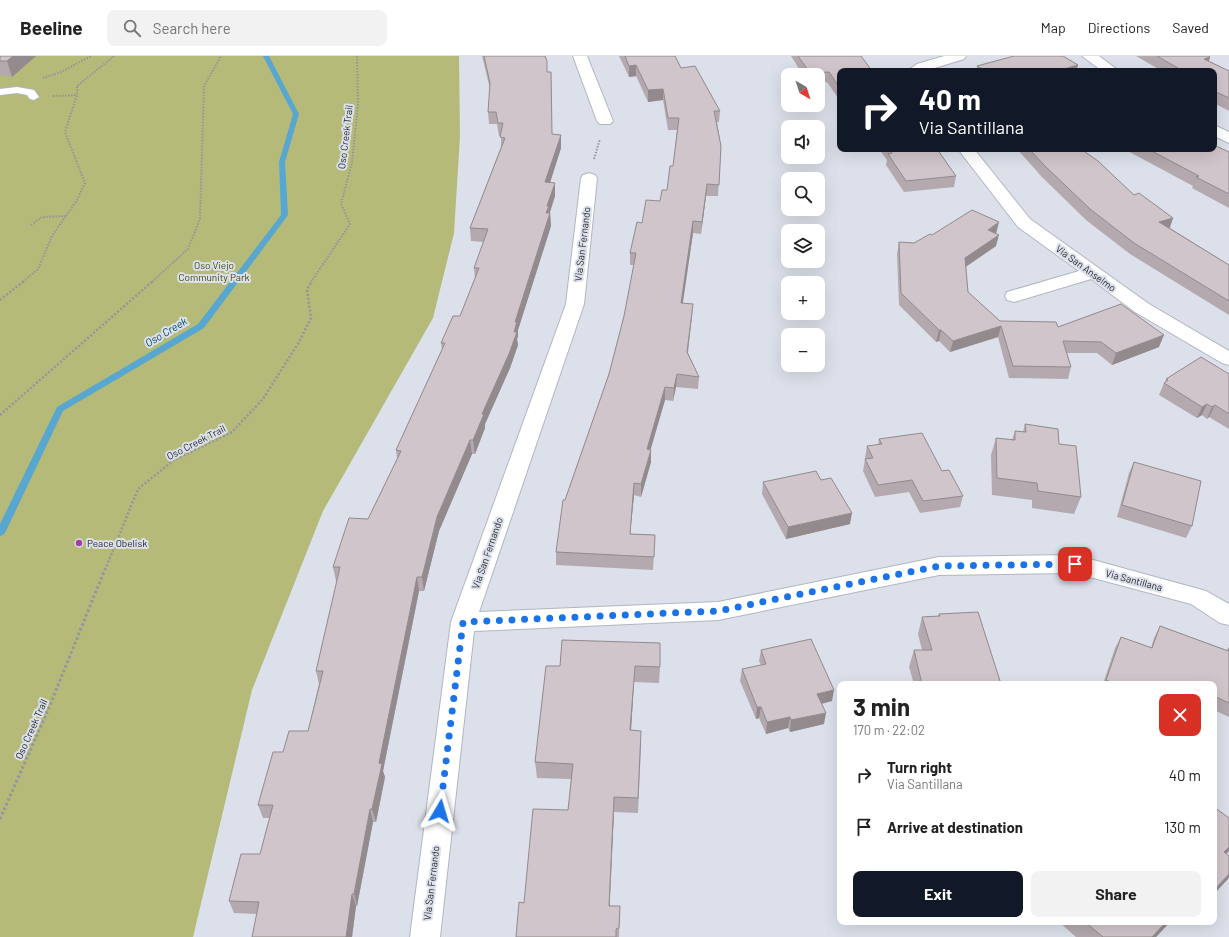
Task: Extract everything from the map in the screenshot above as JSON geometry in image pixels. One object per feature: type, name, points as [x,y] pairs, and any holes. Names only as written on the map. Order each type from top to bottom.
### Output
[{"type":"street","points":[[580,56],[605,122]]},
{"type":"street","points":[[920,68],[959,56]]},
{"type":"street","points":[[1090,56],[1108,68]]},
{"type":"street","points":[[1217,132],[1229,138]]},
{"type":"street","name":"Via San Anselmo","points":[[968,152],[1024,223],[1142,308],[1229,359]]},
{"type":"street","name":"Via San Fernando","points":[[425,937],[463,622],[575,304],[589,178]]},
{"type":"street","points":[[1014,296],[1093,273]]},
{"type":"street","name":"Via Santillana","points":[[463,622],[718,611],[939,566],[1075,564],[1198,598],[1229,616]]},
{"type":"lane","points":[[0,92],[17,90],[30,92],[34,97]]},
{"type":"path","points":[[41,79],[61,72],[90,56]]},
{"type":"path","points":[[0,300],[16,289],[38,269],[52,236],[77,200],[85,183],[65,132],[77,95],[77,86],[91,73],[114,56]]},
{"type":"path","points":[[0,414],[144,290],[188,249],[200,219],[204,86],[221,56]]},
{"type":"path","name":"Oso Creek Trail","points":[[0,819],[48,710],[138,489],[174,460],[232,432],[263,399],[299,342],[311,318],[307,289],[350,224],[341,204],[352,162],[356,126],[358,105],[357,56]]},
{"type":"path","points":[[589,178],[605,122]]},
{"type":"path","points":[[31,225],[42,216],[66,216]]},
{"type":"green space","name":"Oso Viejo Community Park","points":[[0,56],[459,56],[460,136],[454,233],[433,318],[323,511],[252,690],[193,937],[0,937]]},
{"type":"building","points":[[0,56],[13,56],[7,61],[0,61]]},
{"type":"building","points":[[484,56],[545,56],[547,61],[547,72],[551,72],[552,134],[561,135],[545,182],[555,183],[547,206],[549,206],[546,213],[550,213],[515,322],[517,322],[514,332],[517,332],[509,354],[482,414],[484,414],[473,440],[470,440],[437,517],[422,577],[417,577],[379,763],[382,764],[372,809],[370,809],[354,894],[352,894],[346,937],[252,937],[259,902],[229,901],[241,854],[260,854],[273,805],[258,805],[273,752],[283,752],[289,731],[308,731],[323,671],[316,671],[340,567],[333,567],[349,518],[368,519],[401,451],[396,450],[445,343],[441,343],[453,316],[460,316],[479,268],[474,268],[488,229],[470,228],[505,138],[500,137],[503,123],[498,123],[496,112],[488,112],[490,83]]},
{"type":"building","points":[[625,56],[675,56],[681,68],[695,66],[720,111],[714,111],[721,146],[719,185],[707,184],[702,222],[693,221],[681,303],[693,304],[687,352],[699,377],[677,374],[674,388],[665,387],[647,449],[651,450],[641,484],[634,483],[630,534],[655,535],[654,557],[556,552],[563,500],[565,500],[609,374],[624,316],[636,253],[630,253],[637,222],[642,223],[646,200],[660,201],[662,190],[667,190],[670,166],[673,166],[679,118],[668,118],[663,89],[648,90],[636,65],[629,66]]},
{"type":"building","points":[[798,56],[861,56],[870,68],[837,68],[837,84],[829,72],[825,72],[825,68],[806,68]]},
{"type":"building","points":[[1014,56],[1063,56],[1078,65],[1068,68],[980,68],[977,66]]},
{"type":"building","points":[[1157,56],[1209,56],[1210,57],[1204,59],[1229,71],[1229,98],[1217,92],[1217,68],[1178,68]]},
{"type":"building","points":[[1217,146],[1229,152],[1229,194],[1196,177],[1199,176],[1154,152],[1217,152]]},
{"type":"building","points":[[891,152],[939,152],[956,176],[906,181],[888,154],[892,153]]},
{"type":"building","points":[[1032,152],[1085,152],[1098,161],[1134,195],[1139,193],[1173,218],[1159,222],[1229,265],[1229,301],[1134,243],[1090,209]]},
{"type":"building","points":[[972,210],[999,222],[988,230],[999,235],[965,258],[968,292],[1000,321],[1056,322],[1058,327],[1121,304],[1164,335],[1116,353],[1101,342],[1063,341],[1071,367],[1013,366],[1001,326],[953,341],[941,330],[939,330],[901,293],[899,242],[914,243],[930,234],[932,235]]},
{"type":"building","points":[[1201,357],[1229,374],[1229,414],[1215,405],[1212,407],[1207,404],[1202,407],[1164,383],[1168,380],[1166,379]]},
{"type":"building","points":[[1025,424],[1058,429],[1059,444],[1076,446],[1081,497],[1038,491],[1037,483],[997,478],[996,438],[1015,440],[1015,431],[1026,432]]},
{"type":"building","points":[[922,433],[942,471],[949,470],[963,496],[923,501],[912,480],[878,485],[865,459],[873,458],[867,446],[882,444],[879,439]]},
{"type":"building","points":[[1134,462],[1201,481],[1192,526],[1122,505]]},
{"type":"building","points":[[816,471],[821,480],[831,478],[852,513],[788,527],[763,482]]},
{"type":"building","points":[[978,612],[1000,681],[921,681],[914,650],[932,650],[922,617],[940,616],[939,614]]},
{"type":"building","points":[[1160,626],[1228,651],[1229,648],[1229,703],[1217,697],[1217,681],[1106,680],[1121,637],[1152,648]]},
{"type":"building","points":[[811,639],[834,690],[817,694],[826,713],[791,720],[790,717],[767,722],[761,707],[757,707],[742,669],[766,664],[761,650]]},
{"type":"building","points":[[562,640],[660,643],[660,667],[635,666],[630,730],[641,731],[638,798],[614,797],[609,906],[620,906],[619,928],[616,929],[616,937],[516,937],[519,902],[524,903],[533,809],[568,810],[573,764],[535,762],[546,666],[560,666]]},
{"type":"building","points":[[1217,809],[1229,818],[1229,847],[1224,852],[1229,856],[1229,874],[1217,887]]},
{"type":"building","points":[[1089,925],[1163,925],[1152,937],[1103,937]]},
{"type":"waterway","name":"Oso Creek","points":[[0,533],[60,409],[201,326],[285,215],[282,162],[296,114],[266,56]]},
{"type":"place","name":"Peace Obelisk","points":[[79,543]]},
{"type":"route","points":[[440,811],[463,622],[718,611],[939,566],[1075,564]]}]
